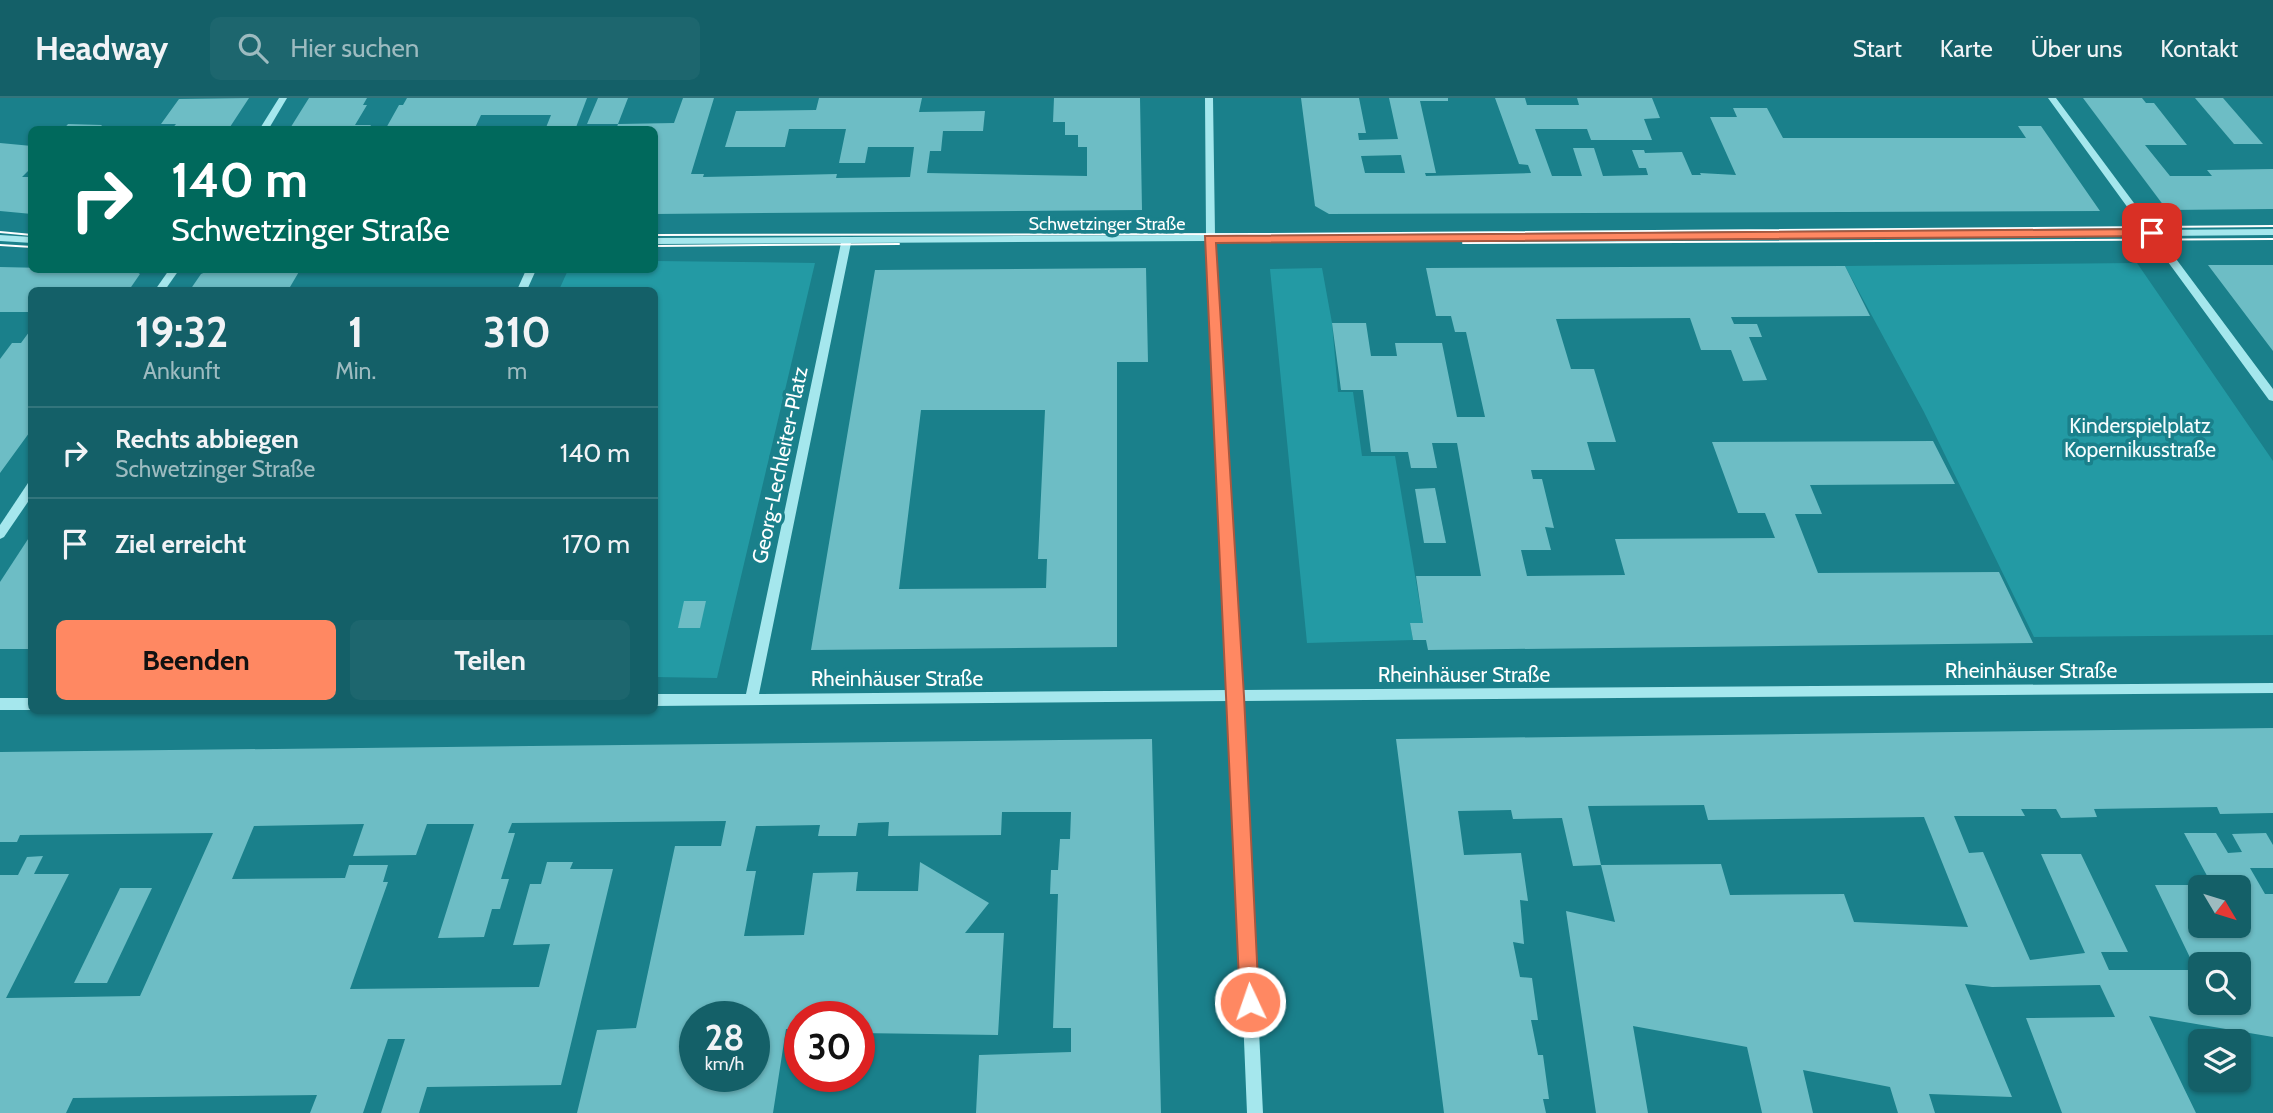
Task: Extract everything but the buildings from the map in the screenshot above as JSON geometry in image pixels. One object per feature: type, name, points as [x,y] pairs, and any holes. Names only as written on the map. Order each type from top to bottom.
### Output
[{"type":"street","points":[[266,126],[283,98]]},
{"type":"street","points":[[1209,98],[1210,239],[1236,696],[1255,1113]]},
{"type":"street","points":[[2052,98],[2273,397]]},
{"type":"street","name":"Schwetzinger Straße","points":[[658,241],[2273,232]]},
{"type":"street","points":[[0,238],[28,240]]},
{"type":"street","name":"Georg-Lechleiter-Platz","points":[[751,699],[847,239]]},
{"type":"street","points":[[0,534],[28,492]]},
{"type":"street","name":"Rheinhäuser Straße","points":[[658,700],[2273,688]]},
{"type":"street","points":[[0,704],[28,704]]},
{"type":"green space","points":[[658,261],[815,263],[717,678],[658,677],[658,287],[560,287],[567,273],[658,273]]},
{"type":"green space","name":"Kinderspielplatz Kopernikusstraße","points":[[2137,263],[2273,461],[2273,635],[2034,637],[1924,412],[1845,266]]},
{"type":"green space","points":[[1322,268],[1332,323],[1338,392],[1353,392],[1362,456],[1395,456],[1423,623],[1410,623],[1413,640],[1307,643],[1270,269]]},
{"type":"tram line","points":[[658,235],[1266,234],[2273,226]]},
{"type":"tram line","points":[[0,232],[28,235]]},
{"type":"tram line","points":[[1463,243],[2273,239]]},
{"type":"tram line","points":[[658,246],[899,244]]},
{"type":"tram line","points":[[0,245],[28,247]]},
{"type":"route","points":[[1250,1002],[1210,239],[2152,233]]}]
